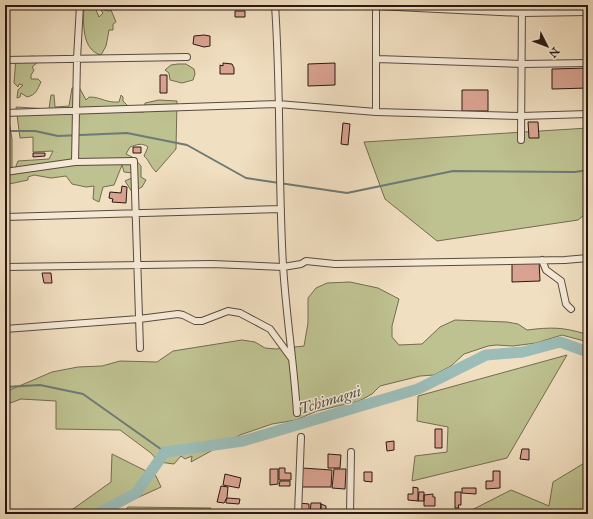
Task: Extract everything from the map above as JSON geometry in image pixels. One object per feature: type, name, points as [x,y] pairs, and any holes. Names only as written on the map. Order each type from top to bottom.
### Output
[{"type":"street","points":[[5,6],[43,5]]},
{"type":"street","points":[[75,162],[77,59],[80,5]]},
{"type":"street","points":[[169,5],[275,6],[278,55],[283,267],[297,413]]},
{"type":"street","points":[[376,112],[376,5],[522,13],[588,12]]},
{"type":"street","points":[[521,140],[522,5]]},
{"type":"street","points":[[5,60],[187,57]]},
{"type":"street","points":[[377,59],[522,64],[588,63]]},
{"type":"street","points":[[5,113],[278,104],[376,112],[521,116],[588,114]]},
{"type":"street","points":[[5,172],[75,162],[134,160],[136,266],[140,348]]},
{"type":"street","points":[[5,217],[136,212],[281,209]]},
{"type":"street","points":[[5,267],[212,264],[283,267],[301,264],[306,261],[335,264],[588,258]]},
{"type":"street","points":[[542,260],[546,270],[561,281],[566,304],[571,309]]},
{"type":"street","points":[[5,329],[139,319],[178,314],[195,321],[202,321],[228,311],[236,312],[264,324],[270,329],[293,360]]},
{"type":"street","points":[[298,514],[300,436]]},
{"type":"street","points":[[350,514],[351,452]]},
{"type":"green space","points":[[90,5],[94,5],[99,17],[103,13],[100,9],[111,10],[116,22],[113,24],[113,30],[109,30],[106,46],[101,55],[90,48],[85,36],[84,7],[91,8]]},
{"type":"green space","points":[[34,56],[38,62],[32,67],[34,70],[31,75],[31,79],[38,79],[41,82],[36,92],[32,95],[27,97],[21,93],[20,97],[17,98],[18,90],[23,85],[19,84],[18,87],[14,83],[16,58]]},
{"type":"green space","points":[[186,64],[194,69],[195,74],[193,80],[182,83],[170,80],[169,73],[165,70],[171,65]]},
{"type":"green space","points":[[79,87],[86,100],[89,97],[93,97],[110,102],[119,102],[121,95],[123,97],[123,101],[127,105],[127,112],[144,112],[145,103],[159,100],[177,101],[176,149],[156,172],[144,156],[148,147],[146,145],[141,144],[130,147],[126,154],[134,158],[141,166],[141,177],[146,180],[142,187],[132,192],[125,181],[134,177],[133,173],[124,172],[122,165],[114,185],[103,187],[99,202],[93,199],[94,186],[86,187],[72,184],[66,176],[51,178],[34,175],[28,177],[28,180],[9,184],[5,181],[5,176],[13,174],[18,161],[49,159],[53,151],[33,152],[33,137],[20,138],[16,107],[49,109],[51,95],[54,95],[55,107],[69,106],[72,88]]},
{"type":"green space","points":[[5,121],[9,121],[12,139],[12,168],[5,168]]},
{"type":"green space","points":[[588,128],[588,212],[578,220],[437,241],[385,199],[364,142]]},
{"type":"green space","points":[[350,282],[378,288],[399,299],[392,326],[392,337],[399,345],[422,344],[440,327],[455,320],[507,322],[518,324],[527,330],[550,328],[570,330],[586,334],[588,342],[562,335],[536,343],[513,346],[488,346],[464,354],[451,366],[434,375],[420,376],[380,386],[372,394],[359,401],[317,411],[296,420],[272,424],[240,435],[191,462],[192,456],[185,459],[181,456],[174,464],[159,462],[151,453],[120,430],[56,429],[56,401],[21,399],[5,405],[5,392],[52,372],[78,367],[102,366],[120,361],[157,362],[173,351],[242,340],[255,342],[265,348],[276,349],[304,346],[308,323],[308,298],[316,288],[327,283]]},
{"type":"green space","points":[[567,355],[507,458],[412,481],[415,456],[447,452],[448,427],[417,421],[418,396]]},
{"type":"green space","points":[[112,454],[156,476],[161,487],[102,514],[66,514],[111,482]]},
{"type":"green space","points":[[586,462],[588,470],[588,514],[464,514],[511,490],[549,506],[553,482]]},
{"type":"green space","points":[[128,507],[211,508],[211,514],[122,514]]},
{"type":"building","points":[[235,11],[245,11],[245,17],[235,17]]},
{"type":"building","points":[[194,36],[210,36],[210,46],[204,47],[193,44]]},
{"type":"building","points":[[223,63],[232,64],[234,74],[220,74],[220,65],[223,66]]},
{"type":"building","points":[[335,63],[335,85],[308,86],[308,64]]},
{"type":"building","points":[[588,68],[588,88],[552,89],[552,69]]},
{"type":"building","points":[[160,75],[167,75],[167,93],[160,93]]},
{"type":"building","points":[[462,90],[488,90],[488,111],[462,111]]},
{"type":"building","points":[[528,122],[538,122],[539,138],[529,138]]},
{"type":"building","points":[[343,123],[350,124],[348,145],[341,144]]},
{"type":"building","points":[[133,147],[141,147],[141,153],[133,153]]},
{"type":"building","points":[[33,153],[45,153],[45,156],[33,157]]},
{"type":"building","points":[[122,186],[127,187],[126,203],[112,202],[113,199],[109,198],[110,192],[121,193]]},
{"type":"building","points":[[512,261],[539,261],[540,281],[512,282]]},
{"type":"building","points":[[42,273],[51,273],[52,283],[44,283]]},
{"type":"building","points":[[435,429],[442,429],[442,448],[435,448]]},
{"type":"building","points":[[394,441],[394,450],[387,451],[386,442]]},
{"type":"building","points":[[522,449],[529,449],[529,460],[520,459]]},
{"type":"building","points":[[328,454],[341,455],[340,468],[328,468]]},
{"type":"building","points":[[279,468],[285,468],[285,473],[291,473],[291,480],[279,480]]},
{"type":"building","points":[[302,468],[332,470],[331,487],[301,487]]},
{"type":"building","points":[[270,469],[278,469],[278,484],[270,485]]},
{"type":"building","points":[[334,469],[346,469],[345,489],[332,488]]},
{"type":"building","points":[[493,471],[500,471],[500,488],[486,489],[486,481],[493,481]]},
{"type":"building","points":[[364,472],[372,472],[372,482],[364,481]]},
{"type":"building","points":[[225,474],[241,478],[239,488],[223,485]]},
{"type":"building","points":[[280,481],[290,481],[290,486],[279,486]]},
{"type":"building","points":[[221,486],[228,487],[227,498],[224,503],[217,502]]},
{"type":"building","points":[[413,487],[418,488],[418,501],[408,500],[408,494],[413,494]]},
{"type":"building","points":[[462,488],[476,488],[476,494],[462,493]]},
{"type":"building","points":[[419,492],[424,492],[424,501],[418,501]]},
{"type":"building","points":[[455,492],[461,492],[461,505],[458,505],[459,508],[455,508]]},
{"type":"building","points":[[433,494],[433,497],[435,497],[435,506],[424,506],[424,495]]},
{"type":"building","points":[[226,499],[240,499],[239,504],[226,503]]},
{"type":"building","points":[[299,503],[309,504],[309,514],[299,513]]},
{"type":"building","points":[[311,503],[321,503],[320,514],[310,514]]},
{"type":"building","points":[[321,504],[326,506],[326,510],[329,514],[321,514]]},
{"type":"waterway","points":[[5,131],[35,131],[58,136],[127,133],[187,145],[246,178],[347,193],[453,171],[575,172],[588,170]]},
{"type":"waterway","name":"Tchimagni","points":[[97,514],[136,493],[165,452],[243,441],[418,389],[486,355],[523,352],[560,342],[588,352]]},
{"type":"waterway","points":[[5,387],[40,385],[83,394],[165,452]]}]
